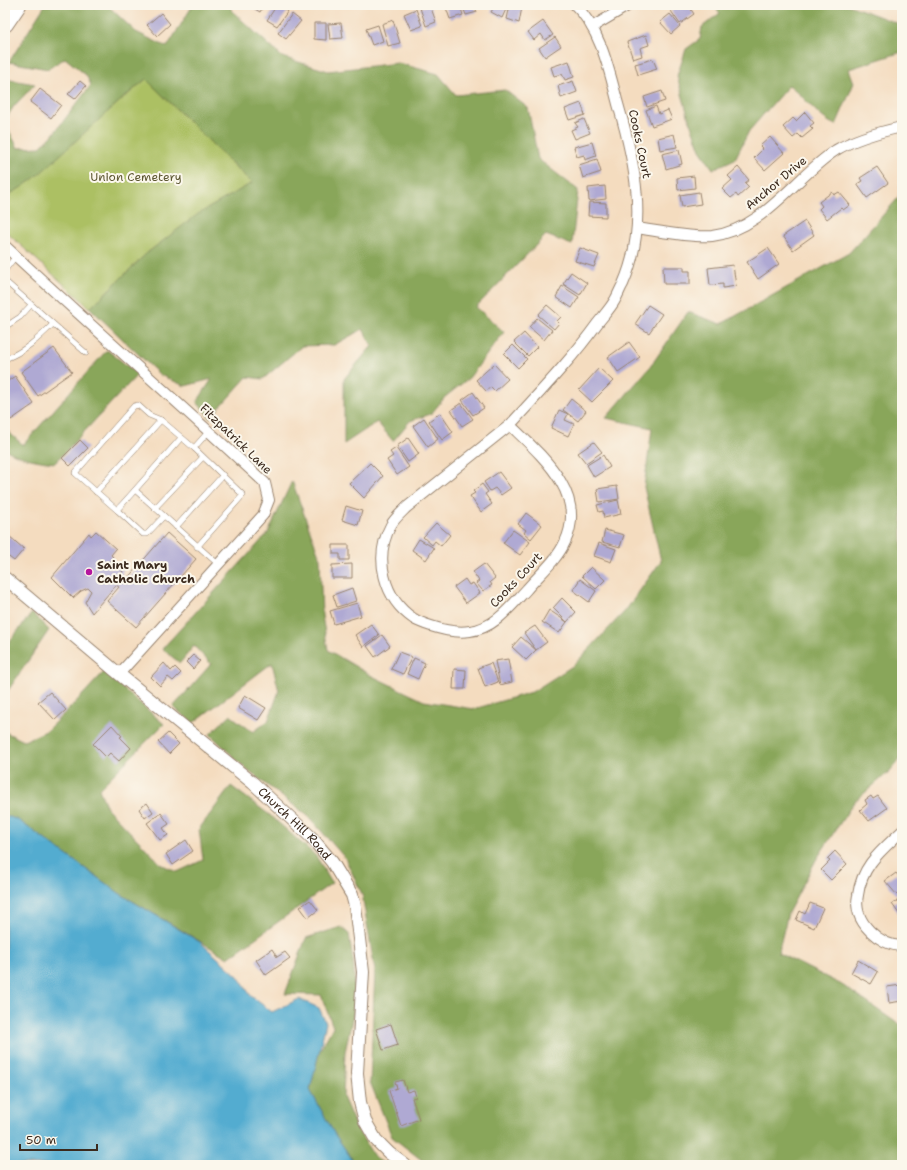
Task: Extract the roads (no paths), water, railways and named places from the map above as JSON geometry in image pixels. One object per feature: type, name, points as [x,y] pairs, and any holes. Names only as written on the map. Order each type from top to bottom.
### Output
[{"type":"main road","points":[[5,24],[18,5]]},
{"type":"street","name":"Cooks Court","points":[[510,425],[542,456],[563,484],[571,510],[571,522],[566,542],[558,555],[502,616],[485,626],[470,631],[452,631],[441,630],[415,620],[402,610],[393,600],[384,576],[382,562],[383,546],[390,526],[407,507],[510,425],[584,342],[615,300],[628,271],[634,249],[638,211],[635,171],[629,140],[605,58],[592,27],[581,10],[575,5]]},
{"type":"street","points":[[592,27],[628,5]]},
{"type":"street","name":"Anchor Drive","points":[[637,228],[688,235],[712,236],[726,233],[748,224],[824,159],[837,150],[855,140],[874,133],[902,127]]},
{"type":"street","name":"Fitzpatrick Lane","points":[[5,246],[126,358],[209,431],[265,483],[269,500],[263,515],[119,674]]},
{"type":"street","name":"Church Hill Road","points":[[5,578],[252,783],[312,838],[332,862],[352,895],[355,906],[362,965],[362,1000],[357,1073],[360,1102],[365,1121],[376,1140],[405,1165]]},
{"type":"street","points":[[902,831],[869,865],[860,881],[857,899],[857,913],[865,927],[877,938],[896,946],[902,946]]},
{"type":"lane","points":[[5,270],[16,256]]},
{"type":"lane","points":[[5,281],[86,354]]},
{"type":"lane","points":[[5,327],[20,317],[31,305]]},
{"type":"lane","points":[[5,359],[25,349],[41,336],[52,324]]},
{"type":"lane","points":[[164,516],[150,532],[145,534],[75,473],[134,406],[138,405],[150,415],[161,420],[194,448],[243,495],[197,546]]},
{"type":"lane","points":[[96,492],[161,420]]},
{"type":"lane","points":[[194,448],[209,431]]},
{"type":"lane","points":[[117,510],[181,438]]},
{"type":"lane","points":[[155,508],[203,457]]},
{"type":"lane","points":[[176,527],[223,475]]},
{"type":"lane","points":[[135,490],[218,564]]},
{"type":"water","points":[[5,815],[18,820],[119,893],[200,942],[238,976],[251,996],[272,1012],[299,999],[319,1008],[326,1023],[310,1090],[334,1133],[356,1165],[5,1165]]},
{"type":"place","name":"Saint Mary Catholic Church","points":[[89,572]]},
{"type":"park label","name":"Union Cemetery","points":[[136,177]]}]
